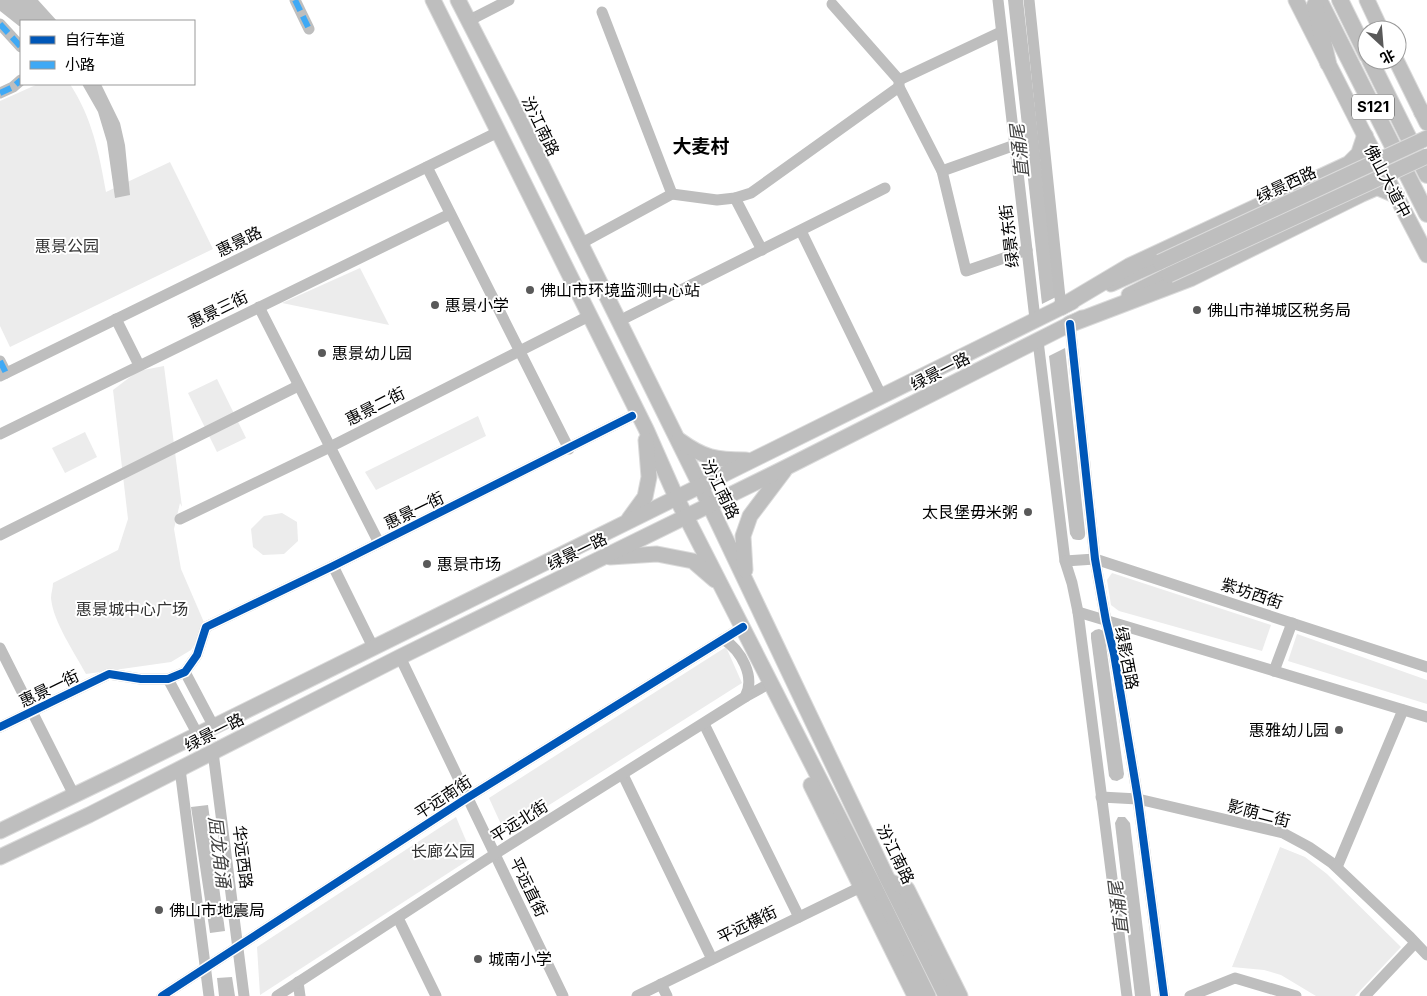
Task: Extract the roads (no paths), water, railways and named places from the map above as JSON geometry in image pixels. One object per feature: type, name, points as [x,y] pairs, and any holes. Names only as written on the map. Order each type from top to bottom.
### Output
[{"type":"highway","points":[[1314,0],[1328,63]]},
{"type":"highway","name":"佛山大道中","points":[[1319,0],[1427,214]]},
{"type":"highway","points":[[1340,0],[1357,35]]},
{"type":"highway","name":"S121","points":[[1375,70],[1427,175]]},
{"type":"highway","points":[[1061,306],[1130,266],[1349,164],[1359,154],[1364,136]]},
{"type":"highway","points":[[1070,324],[1191,278],[1360,194],[1378,188],[1396,196]]},
{"type":"main road","points":[[424,0],[492,135],[646,429],[649,477],[645,497],[628,520]]},
{"type":"main road","points":[[434,0],[562,267],[583,319],[647,446]]},
{"type":"main road","name":"汾江南路","points":[[458,0],[472,19],[519,119],[584,242],[682,442],[700,485],[889,881],[914,917],[946,996]]},
{"type":"main road","points":[[467,0],[472,19]]},
{"type":"main road","name":"佛山大道中","points":[[1296,0],[1364,136],[1427,255]]},
{"type":"main road","points":[[1366,0],[1376,20]]},
{"type":"main road","points":[[1401,70],[1425,116]]},
{"type":"main road","name":"绿景西路","points":[[1160,262],[1427,138]]},
{"type":"main road","name":"绿景西路","points":[[1169,275],[1427,156]]},
{"type":"main road","points":[[584,242],[627,316],[681,424],[682,442],[698,453],[720,460],[750,460]]},
{"type":"main road","name":"绿景一路","points":[[0,831],[214,727],[1061,306],[1160,262]]},
{"type":"main road","name":"绿景一路","points":[[0,857],[180,769],[400,657],[787,467],[1169,275]]},
{"type":"main road","name":"汾江南路","points":[[646,429],[676,497],[724,588],[734,632],[867,885],[928,996]]},
{"type":"main road","points":[[745,579],[743,536],[750,516],[787,467]]},
{"type":"main road","points":[[602,558],[657,554],[693,561],[724,588]]},
{"type":"main road","points":[[705,570],[734,632],[744,647],[867,885],[915,996]]},
{"type":"main road","points":[[914,917],[960,996]]},
{"type":"street","points":[[295,0],[309,28]]},
{"type":"street","points":[[472,19],[509,0]]},
{"type":"street","name":"绿景东街","points":[[998,0],[1035,319]]},
{"type":"street","points":[[1029,0],[1061,306]]},
{"type":"street","points":[[832,4],[899,84],[942,171],[966,271],[1027,250]]},
{"type":"street","points":[[602,12],[672,194]]},
{"type":"street","points":[[0,24],[20,46]]},
{"type":"street","points":[[584,242],[672,194],[717,200],[735,198],[751,193],[899,84],[1001,32]]},
{"type":"street","points":[[0,93],[13,87],[20,81]]},
{"type":"street","name":"惠景路","points":[[3,374],[492,135]]},
{"type":"street","points":[[942,171],[1015,145]]},
{"type":"street","points":[[427,167],[569,449]]},
{"type":"street","points":[[627,316],[885,188]]},
{"type":"street","points":[[735,198],[762,250]]},
{"type":"street","name":"惠景三街","points":[[0,434],[450,214]]},
{"type":"street","points":[[801,230],[881,395]]},
{"type":"street","points":[[259,307],[379,543]]},
{"type":"street","points":[[116,319],[139,366]]},
{"type":"street","name":"惠景二街","points":[[180,519],[330,447],[583,319]]},
{"type":"street","name":"绿影西路","points":[[1070,324],[1095,559],[1114,654],[1138,799],[1164,996]]},
{"type":"street","points":[[1038,341],[1065,562],[1078,612],[1127,996]]},
{"type":"street","points":[[0,361],[3,374]]},
{"type":"street","points":[[0,535],[298,386]]},
{"type":"street","name":"惠景一街","points":[[185,672],[197,655],[206,627],[333,566],[632,416]]},
{"type":"street","name":"紫坊西街","points":[[1065,562],[1095,559],[1427,667]]},
{"type":"street","points":[[333,566],[373,647]]},
{"type":"street","points":[[1078,612],[1427,717]]},
{"type":"street","points":[[1274,671],[1292,623]]},
{"type":"street","points":[[734,632],[737,651],[748,674],[749,690],[746,697]]},
{"type":"street","name":"平远南街","points":[[162,996],[467,798],[734,632]]},
{"type":"street","points":[[0,648],[74,795]]},
{"type":"street","name":"平远直街","points":[[400,657],[563,996]]},
{"type":"street","points":[[198,734],[168,678],[185,672],[214,727]]},
{"type":"street","name":"惠景一街","points":[[0,727],[109,674],[141,679],[168,678]]},
{"type":"street","name":"平远北街","points":[[277,996],[495,854],[763,687]]},
{"type":"street","points":[[1337,867],[1403,710]]},
{"type":"street","points":[[704,724],[799,917]]},
{"type":"street","name":"华远西路","points":[[213,752],[244,996]]},
{"type":"street","points":[[180,769],[210,996]]},
{"type":"street","points":[[623,774],[712,959]]},
{"type":"street","name":"影荫二街","points":[[1101,797],[1138,799],[1283,834],[1309,847],[1337,867],[1427,955]]},
{"type":"street","name":"平远横街","points":[[636,996],[867,885]]},
{"type":"street","points":[[398,918],[436,996]]},
{"type":"street","points":[[1365,996],[1415,942]]},
{"type":"street","points":[[1190,996],[1235,978],[1296,996]]},
{"type":"street","points":[[298,982],[300,996]]},
{"type":"street","points":[[661,984],[667,996]]},
{"type":"place","name":"佛山市环境监测中心站","points":[[530,290]]},
{"type":"place","name":"惠景小学","points":[[435,305]]},
{"type":"place","name":"佛山市禅城区税务局","points":[[1197,310]]},
{"type":"place","name":"惠景幼儿园","points":[[322,353]]},
{"type":"place","name":"太艮堡毋米粥","points":[[1028,512]]},
{"type":"place","name":"惠景市场","points":[[427,564]]},
{"type":"place","name":"惠雅幼儿园","points":[[1339,730]]},
{"type":"place","name":"佛山市地震局","points":[[159,910]]},
{"type":"place","name":"城南小学","points":[[478,959]]},
{"type":"district","name":"大麦村","points":[[701,146]]},
{"type":"water label","name":"直涌尾","points":[[1020,151]]},
{"type":"water label","name":"屈龙角涌","points":[[219,852]]},
{"type":"water label","name":"直涌尾","points":[[1119,908]]},
{"type":"park label","name":"惠景公园","points":[[67,246]]},
{"type":"park label","name":"惠景城中心广场","points":[[132,609]]},
{"type":"park label","name":"长廊公园","points":[[443,851]]}]
